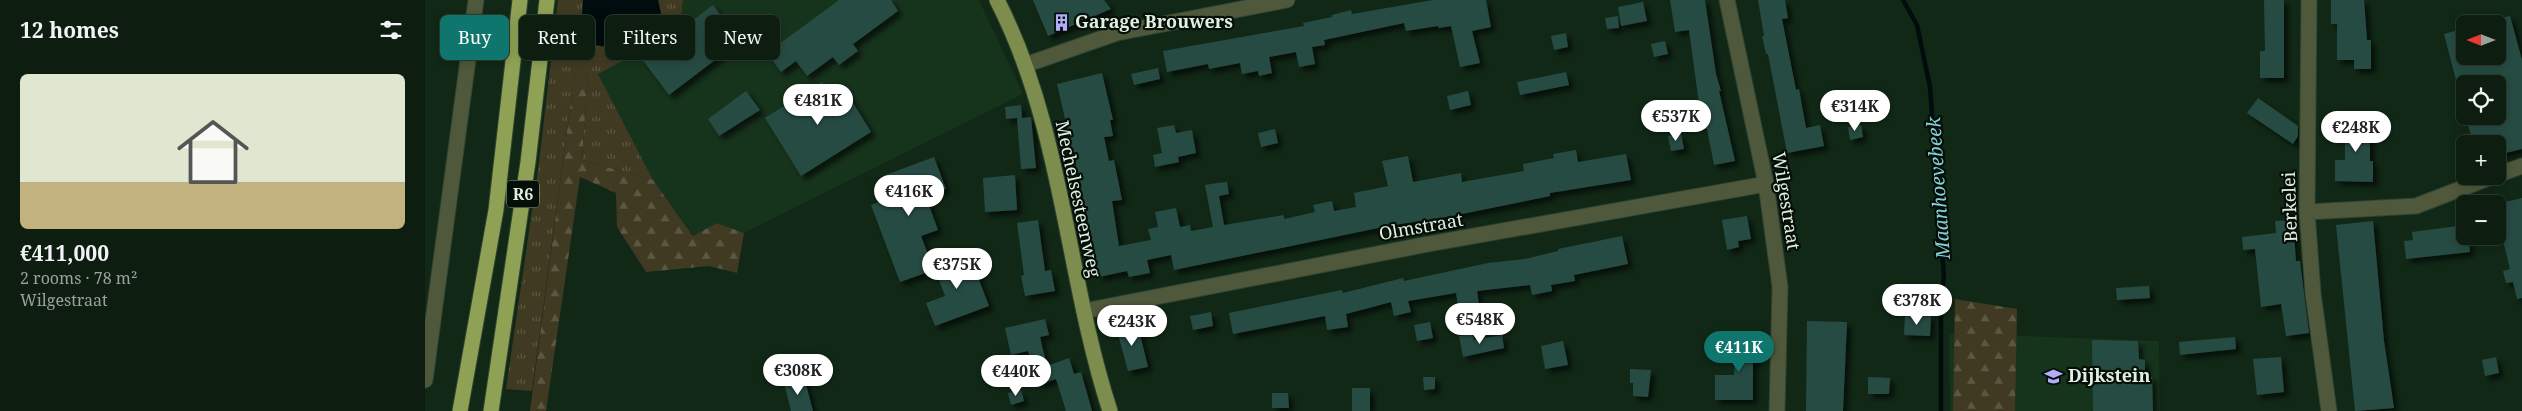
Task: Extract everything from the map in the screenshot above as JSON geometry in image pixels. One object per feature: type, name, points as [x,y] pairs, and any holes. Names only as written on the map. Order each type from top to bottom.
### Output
[{"type":"highway","name":"R6","points":[[460,411],[496,210],[520,0]]},
{"type":"highway","name":"R6","points":[[491,411],[528,162],[547,0]]},
{"type":"main road","name":"Mechelsesteenweg","points":[[997,0],[1025,64],[1047,136],[1083,311],[1110,411]]},
{"type":"street","points":[[425,380],[476,0]]},
{"type":"street","points":[[1025,64],[1117,33],[1287,0]]},
{"type":"street","name":"Wilgestraat","points":[[1727,0],[1766,184],[1780,287],[1777,411]]},
{"type":"street","name":"Berkelei","points":[[2309,0],[2307,212],[2313,293],[2329,411]]},
{"type":"street","points":[[2506,172],[2522,166]]},
{"type":"street","name":"Olmstraat","points":[[1083,311],[1414,247],[1766,184]]},
{"type":"street","points":[[2307,212],[2416,206],[2472,185]]},
{"type":"shaded area","points":[[583,0],[658,0],[661,14],[605,15],[605,47],[595,45],[595,15],[582,15]]},
{"type":"shaded area","points":[[683,0],[979,0],[1023,94],[744,233],[717,223],[694,236],[653,180],[597,73],[623,60],[695,60],[695,15],[681,15]]},
{"type":"shaded area","name":"Dijkstein","points":[[1949,333],[2159,341],[2160,411],[1950,411]]},
{"type":"green space","points":[[558,0],[583,0],[582,15],[556,15]]},
{"type":"green space","points":[[658,0],[683,0],[681,15],[635,15],[661,14]]},
{"type":"green space","points":[[605,16],[605,60],[624,60],[598,74],[653,180],[582,160],[588,73],[575,71],[532,391],[506,389],[539,163],[551,60],[595,60],[595,17]]},
{"type":"green space","points":[[575,71],[588,73],[582,160],[653,180],[693,236],[717,223],[744,233],[737,273],[709,266],[646,272],[617,227],[616,193],[580,177],[546,411],[530,411]]},
{"type":"green space","points":[[1955,299],[2017,309],[2015,411],[1953,411]]},
{"type":"building","points":[[839,0],[891,0],[898,11],[853,44],[858,51],[839,65],[833,57],[807,76],[796,61],[781,72],[772,60],[780,60],[780,43]]},
{"type":"building","name":"Garage Brouwers","points":[[1033,0],[1104,0],[1111,9],[1048,36]]},
{"type":"building","points":[[1433,0],[1486,0],[1491,27],[1472,31],[1480,63],[1460,67],[1451,26],[1406,31],[1404,23],[1324,40],[1325,45],[1312,47],[1315,64],[1299,67],[1296,52],[1269,57],[1272,73],[1259,76],[1258,71],[1242,74],[1240,63],[1209,69],[1208,64],[1167,72],[1163,51],[1304,26],[1303,23],[1332,17],[1332,15],[1351,10],[1352,14]]},
{"type":"building","points":[[1670,0],[1705,0],[1716,74],[1721,91],[1719,91],[1735,161],[1714,165],[1707,129],[1704,129],[1700,111],[1689,30],[1675,32]]},
{"type":"building","points":[[1758,0],[1785,0],[1788,18],[1782,19],[1796,90],[1799,89],[1806,128],[1820,125],[1824,146],[1787,153],[1768,54],[1766,54],[1762,36],[1764,36]]},
{"type":"building","points":[[2264,0],[2284,0],[2284,78],[2260,78],[2260,51],[2265,51]]},
{"type":"building","points":[[2331,0],[2364,0],[2367,40],[2371,40],[2371,69],[2354,69],[2354,60],[2337,60],[2337,24],[2331,24]]},
{"type":"building","points":[[1643,2],[1647,21],[1621,26],[1618,7]]},
{"type":"building","points":[[713,5],[720,15],[705,15],[705,60],[715,60],[669,95],[643,60],[695,60],[695,19]]},
{"type":"building","points":[[1618,16],[1619,28],[1607,29],[1605,18]]},
{"type":"building","points":[[2510,16],[2522,60],[2522,149],[2506,153],[2506,135],[2471,135],[2468,125],[2506,125],[2506,75],[2456,75],[2456,80],[2444,34],[2456,31],[2456,65],[2506,65],[2506,17]]},
{"type":"building","points":[[1566,33],[1568,47],[1554,50],[1551,36]]},
{"type":"building","points":[[1665,41],[1668,54],[1654,57],[1651,44]]},
{"type":"building","points":[[1158,68],[1160,79],[1134,85],[1131,74]]},
{"type":"building","points":[[1566,72],[1569,85],[1520,95],[1517,82]]},
{"type":"building","points":[[1102,73],[1113,120],[1110,120],[1113,136],[1104,137],[1109,161],[1114,160],[1122,200],[1112,201],[1119,246],[1151,240],[1148,229],[1158,227],[1155,212],[1176,208],[1180,227],[1190,225],[1191,231],[1213,227],[1205,185],[1217,183],[1227,182],[1229,194],[1219,196],[1224,225],[1284,215],[1284,219],[1315,212],[1313,205],[1332,201],[1334,211],[1356,207],[1354,193],[1388,186],[1382,161],[1408,156],[1413,182],[1461,173],[1462,182],[1524,171],[1523,164],[1554,158],[1553,154],[1576,150],[1578,162],[1626,154],[1631,180],[1550,193],[1550,196],[1452,216],[1388,226],[1174,270],[1171,255],[1147,260],[1150,273],[1129,277],[1127,271],[1099,277],[1057,84]]},
{"type":"building","points":[[822,82],[829,93],[842,85],[871,132],[801,176],[765,118]]},
{"type":"building","points":[[746,91],[760,110],[719,136],[708,119]]},
{"type":"building","points":[[1468,91],[1471,105],[1450,110],[1447,96]]},
{"type":"building","points":[[2258,98],[2298,126],[2298,136],[2293,144],[2247,113]]},
{"type":"building","points":[[1021,105],[1022,118],[1031,117],[1036,168],[1021,169],[1017,118],[1006,119],[1005,107]]},
{"type":"building","points":[[2345,119],[2370,119],[2370,161],[2373,161],[2373,182],[2335,181],[2335,160],[2345,160]]},
{"type":"building","points":[[1174,125],[1176,133],[1192,130],[1196,153],[1178,157],[1179,162],[1155,167],[1153,155],[1162,153],[1157,128]]},
{"type":"building","points":[[1861,125],[1863,137],[1850,140],[1848,127]]},
{"type":"building","points":[[1275,129],[1278,143],[1261,147],[1258,133]]},
{"type":"building","points":[[1681,133],[1684,149],[1671,151],[1668,136]]},
{"type":"building","points":[[934,157],[946,189],[926,197],[938,230],[921,236],[934,270],[900,282],[871,205],[891,197],[883,176]]},
{"type":"building","points":[[1015,175],[1017,210],[985,212],[983,178]]},
{"type":"building","points":[[2522,198],[2522,298],[2517,299],[2513,282],[2506,283],[2503,271],[2510,269],[2504,245],[2506,245],[2506,202]]},
{"type":"building","points":[[1747,216],[1751,239],[1738,241],[1739,247],[1727,250],[1722,220]]},
{"type":"building","points":[[1038,220],[1045,271],[1051,270],[1055,291],[1025,296],[1021,276],[1024,275],[1017,223]]},
{"type":"building","points":[[2293,220],[2296,261],[2300,261],[2309,333],[2286,336],[2281,304],[2261,307],[2255,249],[2243,250],[2242,237],[2276,233],[2275,221]]},
{"type":"building","points":[[2373,221],[2384,341],[2394,408],[2355,411],[2336,225]]},
{"type":"building","points":[[2456,226],[2456,245],[2469,245],[2470,252],[2406,259],[2404,241],[2413,240],[2412,232]]},
{"type":"building","points":[[1622,236],[1628,264],[1574,275],[1575,281],[1551,285],[1552,291],[1532,295],[1530,285],[1477,291],[1479,305],[1459,309],[1456,293],[1408,301],[1411,312],[1394,316],[1391,302],[1346,314],[1348,327],[1327,330],[1325,316],[1233,334],[1229,313],[1342,290],[1343,293],[1403,278],[1404,281],[1488,263],[1525,259],[1558,251],[1558,249]]},
{"type":"building","points":[[968,251],[989,306],[935,326],[926,303],[945,296],[933,264]]},
{"type":"building","points":[[2149,286],[2150,298],[2117,300],[2116,288]]},
{"type":"building","points":[[1211,312],[1213,326],[1193,330],[1190,316]]},
{"type":"building","points":[[1905,315],[1931,316],[1930,336],[1904,335]]},
{"type":"building","points":[[1045,319],[1049,335],[1040,337],[1047,366],[1069,358],[1074,374],[1081,372],[1092,411],[1066,411],[1056,379],[1038,385],[1028,351],[1011,355],[1005,328]]},
{"type":"building","points":[[1807,321],[1847,322],[1843,411],[1806,411]]},
{"type":"building","points":[[1137,322],[1148,367],[1128,371],[1116,327]]},
{"type":"building","points":[[1430,322],[1433,338],[1417,341],[1414,325]]},
{"type":"building","points":[[1472,334],[1474,340],[1502,335],[1504,348],[1463,357],[1459,336]]},
{"type":"building","points":[[2235,337],[2236,349],[2180,355],[2179,342]]},
{"type":"building","points":[[1735,338],[1757,339],[1757,363],[1753,363],[1753,400],[1715,400],[1715,375],[1734,375]]},
{"type":"building","points":[[2092,340],[2138,341],[2139,359],[2145,360],[2145,377],[2152,377],[2153,411],[2093,411]]},
{"type":"building","points":[[1563,341],[1568,365],[1545,369],[1541,346]]},
{"type":"building","points":[[2281,357],[2284,392],[2257,395],[2253,359]]},
{"type":"building","points":[[2496,357],[2499,373],[2485,376],[2482,360]]},
{"type":"building","points":[[1630,369],[1651,370],[1648,397],[1633,396],[1633,383],[1630,383]]},
{"type":"building","points":[[804,377],[813,411],[791,411],[784,383]]},
{"type":"building","points":[[1423,377],[1435,377],[1435,389],[1424,390]]},
{"type":"building","points":[[1868,377],[1890,378],[1889,394],[1868,394]]},
{"type":"building","points":[[1352,388],[1370,388],[1370,411],[1352,411]]},
{"type":"building","points":[[1021,390],[1024,401],[1011,405],[1008,393]]},
{"type":"building","points":[[1272,393],[1288,393],[1289,408],[1272,408]]},
{"type":"waterway","name":"Maanhoevebeek","points":[[1903,0],[1917,25],[1930,87],[1944,277],[1941,299],[1941,411]]},
{"type":"place","name":"Garage Brouwers","points":[[1061,22]]},
{"type":"place","name":"Dijkstein","points":[[2054,376]]}]
